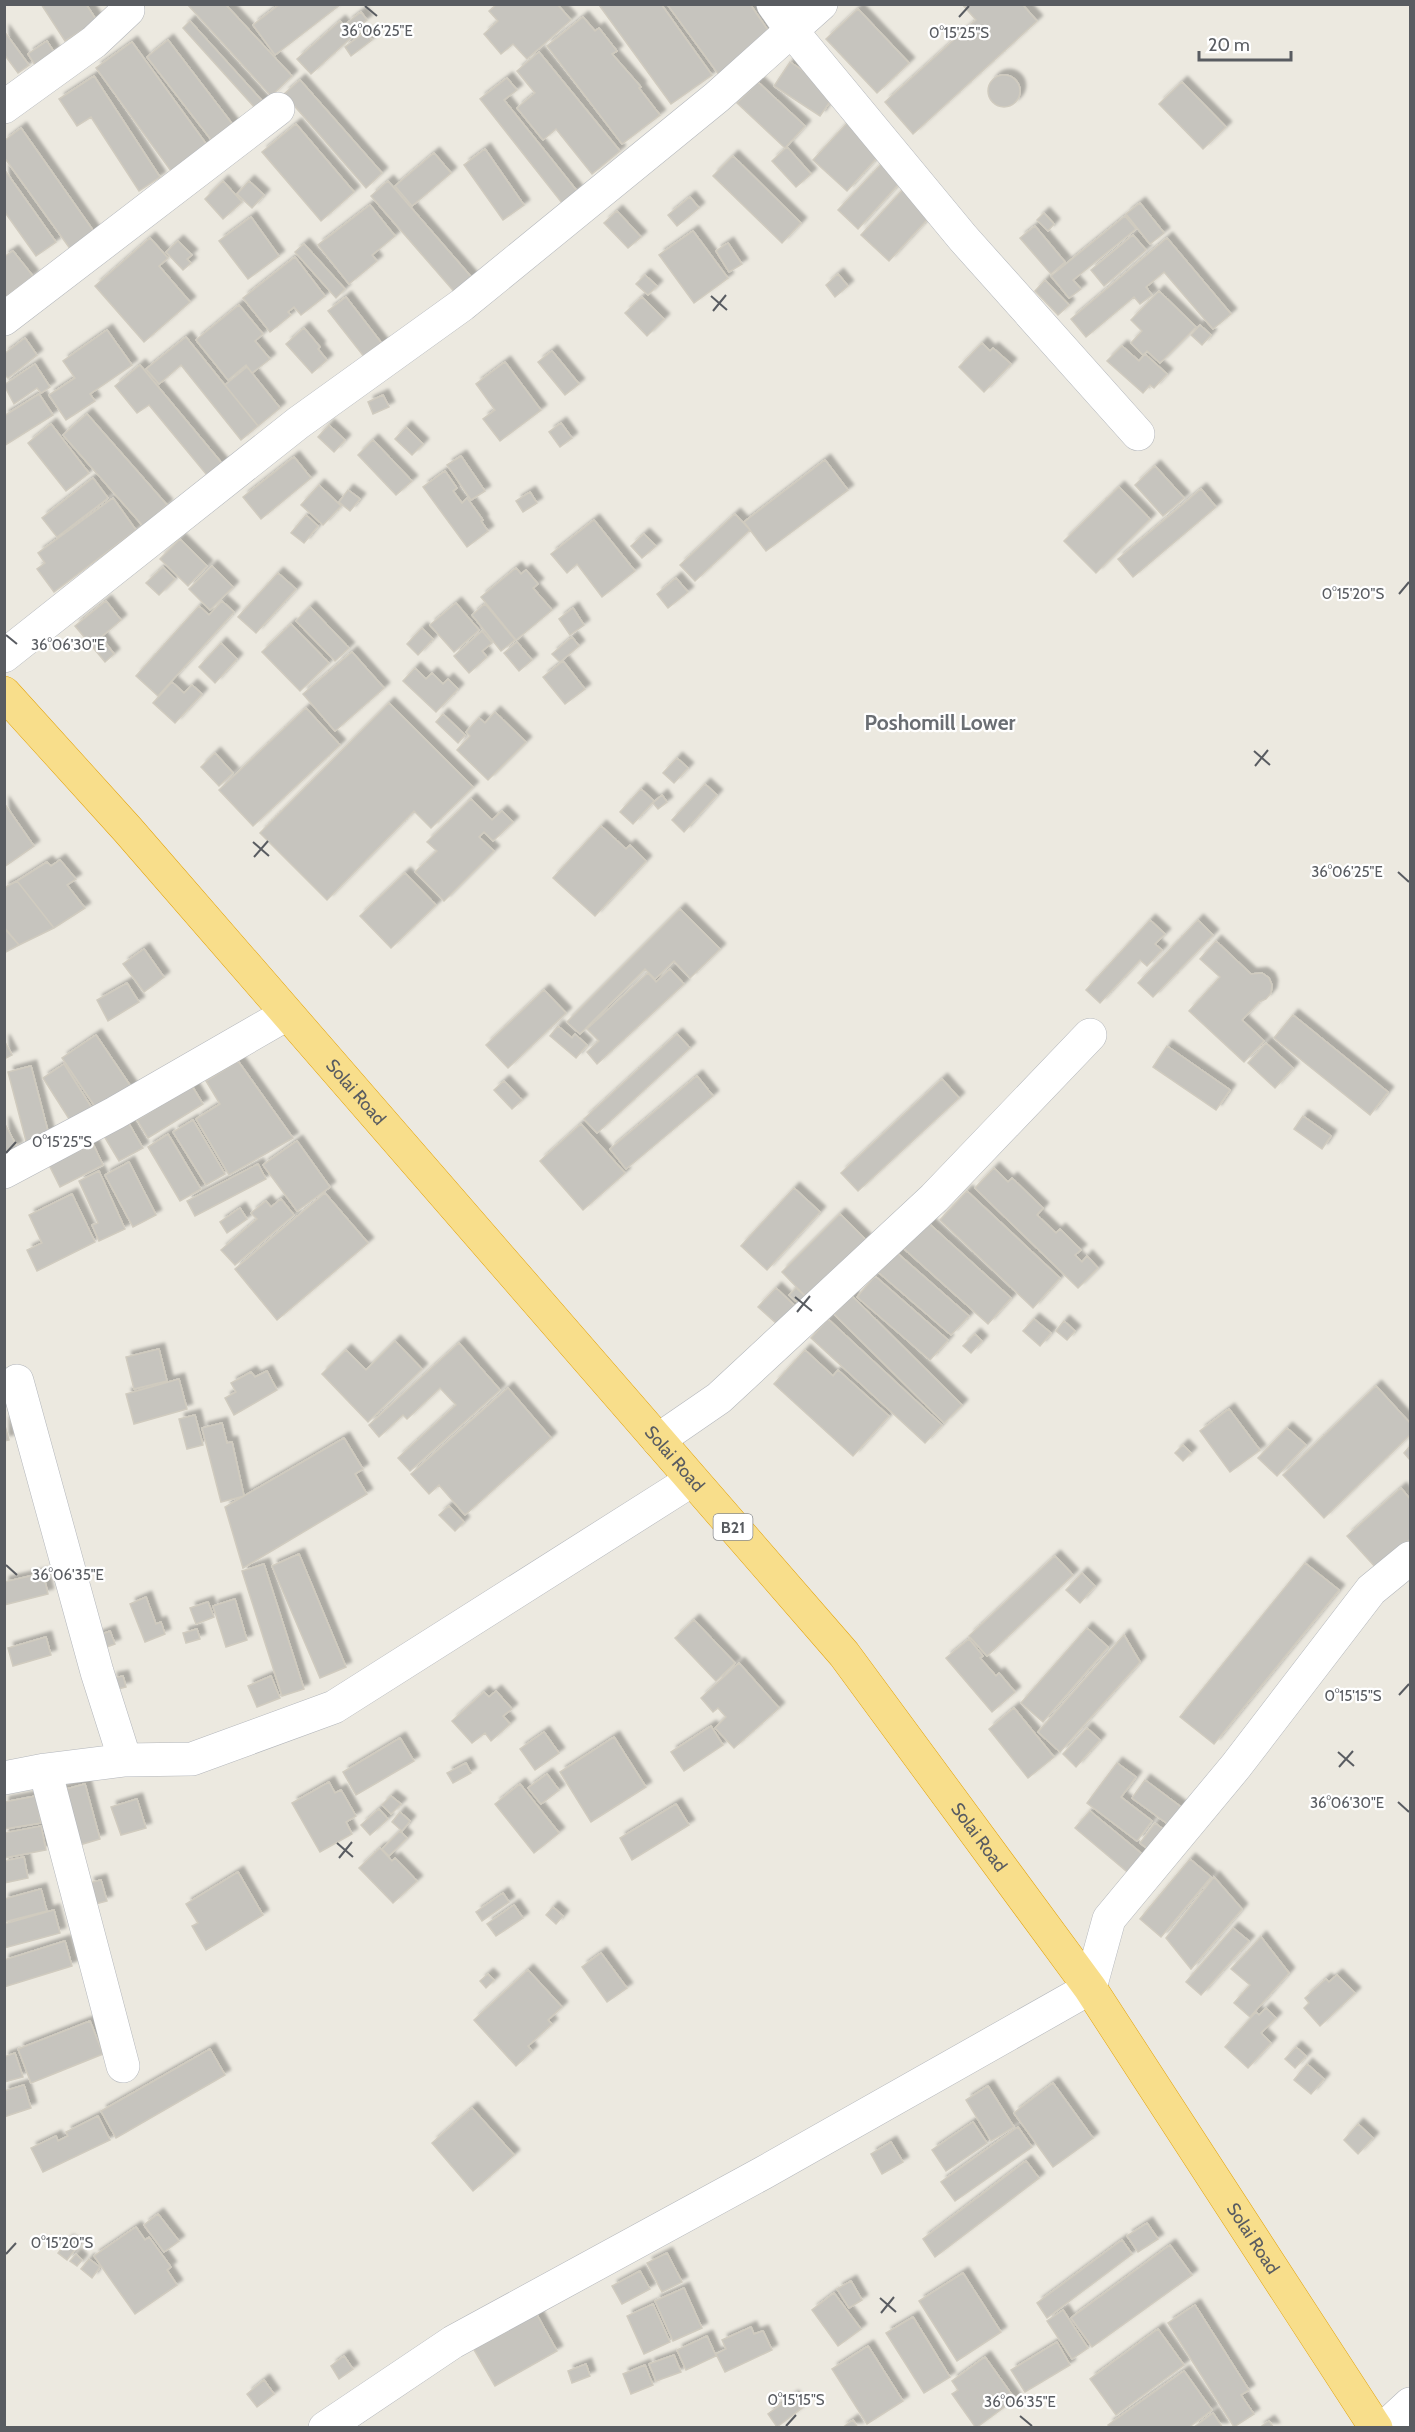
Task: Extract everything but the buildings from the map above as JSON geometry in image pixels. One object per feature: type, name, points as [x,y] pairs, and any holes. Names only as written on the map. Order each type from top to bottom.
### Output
[{"type":"highway","name":"Solai Road","points":[[4,693],[128,830],[844,1654],[1090,1988],[1376,2427]]},
{"type":"street","points":[[4,656],[298,423],[462,305],[717,97],[782,17],[821,4]]},
{"type":"street","points":[[4,107],[94,42],[128,10]]},
{"type":"street","points":[[782,17],[963,238],[1138,434]]},
{"type":"street","points":[[4,319],[278,109]]},
{"type":"street","points":[[4,1172],[115,1113],[287,1014]]},
{"type":"street","points":[[658,1440],[719,1398],[934,1198],[1090,1035]]},
{"type":"street","points":[[17,1381],[97,1672],[125,1760]]},
{"type":"street","points":[[4,1778],[45,1770],[125,1760],[192,1759],[334,1707],[692,1480]]},
{"type":"street","points":[[325,2427],[453,2342],[763,2174],[1090,1988],[1109,1919],[1236,1766],[1371,1590],[1410,1558]]},
{"type":"street","points":[[45,1770],[123,2066]]},
{"type":"street","points":[[1384,2427],[1410,2404]]},
{"type":"district","name":"Poshomill Lower","points":[[940,723]]}]
